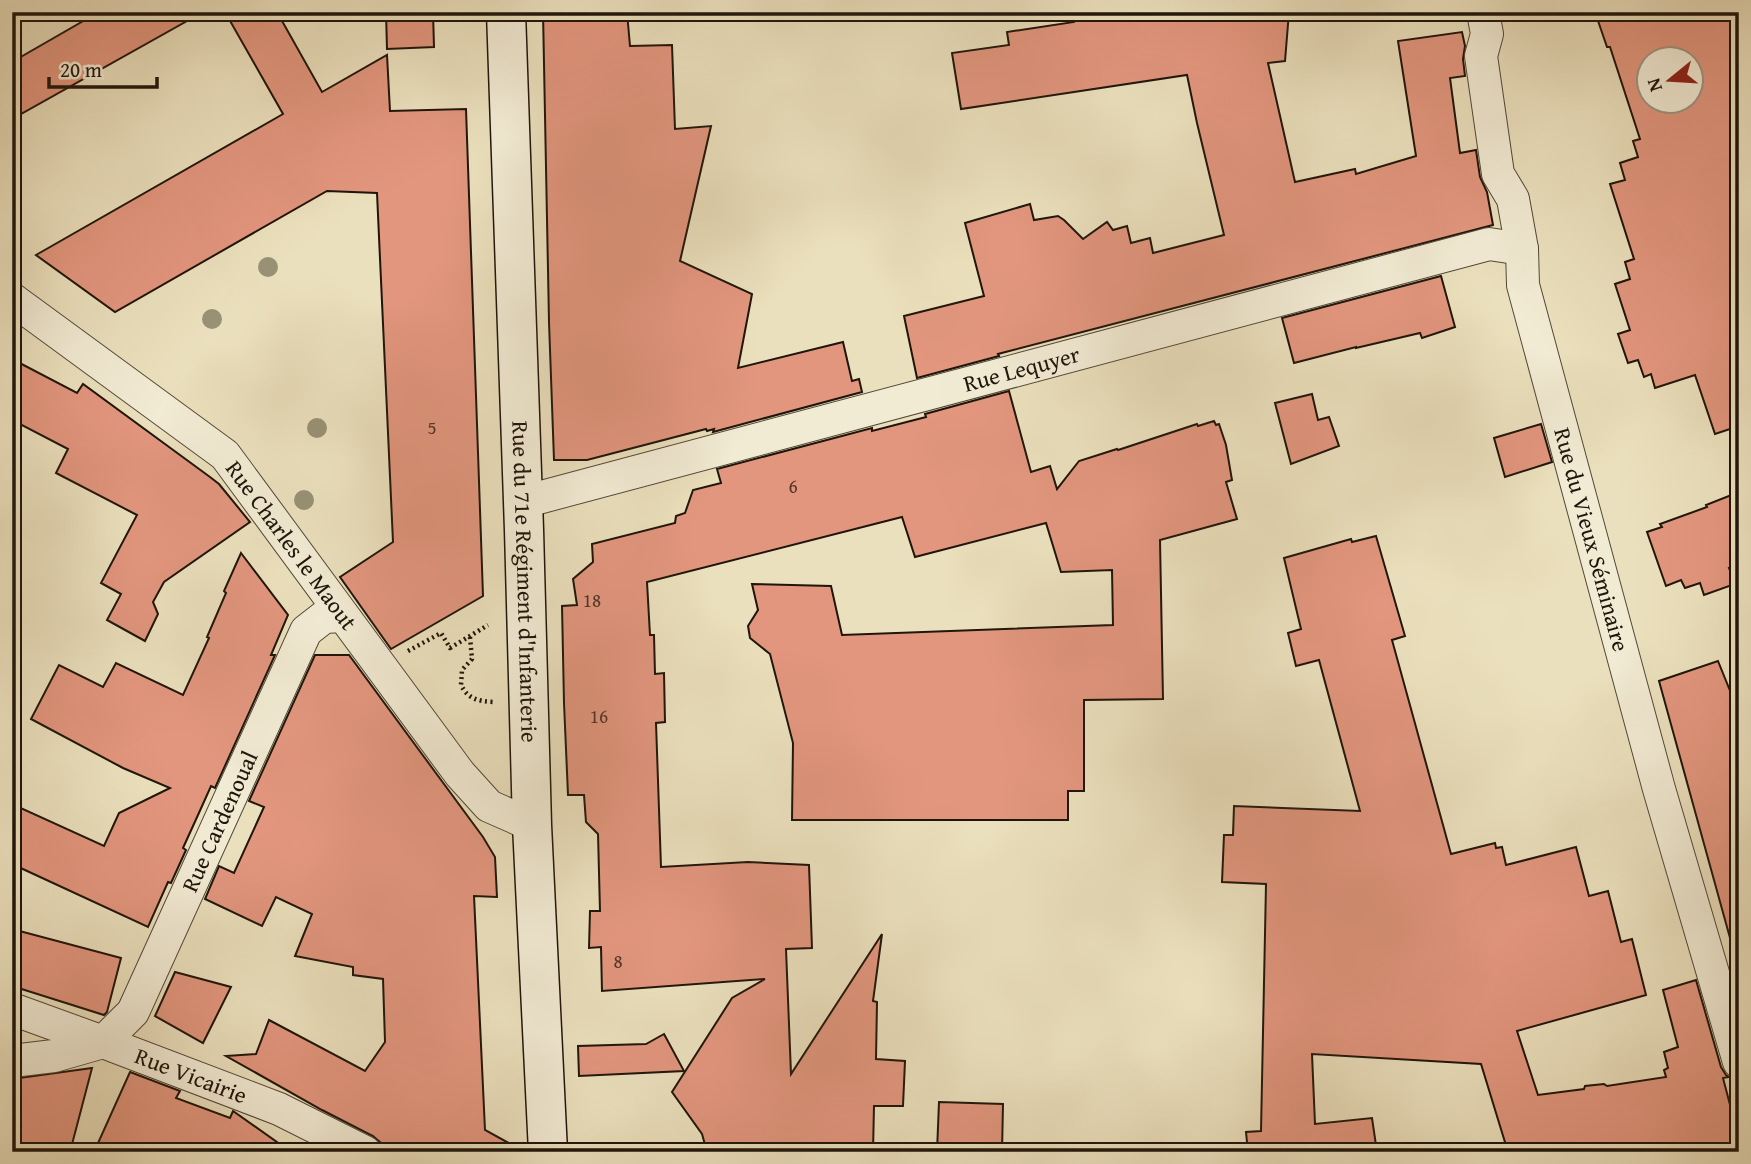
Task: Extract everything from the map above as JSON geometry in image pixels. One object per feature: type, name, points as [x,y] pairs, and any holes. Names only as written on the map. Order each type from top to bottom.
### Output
[{"type":"main road","name":"Rue du 71e Régiment d'Infanterie","points":[[506,12],[532,825],[548,1152]]},
{"type":"street","name":"Rue du Vieux Séminaire","points":[[1483,12],[1487,34],[1481,56],[1498,174],[1513,199],[1522,249],[1523,285],[1659,789],[1739,1062]]},
{"type":"street","name":"Rue Lequyer","points":[[523,502],[1489,244],[1522,249]]},
{"type":"street","name":"Rue Charles le Maout","points":[[12,299],[225,455],[460,774],[489,807],[532,825]]},
{"type":"street","name":"Rue Cardenoual","points":[[103,1042],[133,1012],[306,631],[324,617],[343,615]]},
{"type":"street","name":"Rue Vicairie","points":[[12,1009],[279,1109],[365,1152]]},
{"type":"street","points":[[12,1061],[54,1056],[103,1042]]},
{"type":"path","points":[[380,666],[441,633],[450,648],[493,623]]},
{"type":"path","points":[[470,636],[472,659],[461,670],[461,685],[470,697],[496,703]]},
{"type":"building","points":[[99,12],[203,12],[12,119],[12,62]]},
{"type":"building","points":[[225,12],[277,12],[322,92],[387,55],[390,111],[466,109],[483,596],[391,649],[340,577],[393,542],[377,193],[327,191],[115,312],[36,255],[283,114]]},
{"type":"building","points":[[386,12],[433,12],[434,47],[387,49]]},
{"type":"building","points":[[543,12],[627,12],[630,46],[672,45],[675,129],[711,126],[680,261],[752,294],[738,368],[843,342],[852,381],[859,379],[862,392],[713,432],[714,429],[706,429],[587,460],[554,460]]},
{"type":"building","points":[[1075,12],[1289,12],[1285,61],[1268,63],[1295,182],[1355,169],[1356,174],[1416,156],[1398,41],[1462,32],[1465,76],[1450,78],[1460,153],[1476,150],[1493,225],[998,354],[999,356],[917,378],[904,316],[984,296],[965,223],[1030,204],[1034,220],[1058,216],[1083,239],[1107,222],[1113,230],[1127,226],[1131,243],[1150,238],[1153,253],[1224,235],[1187,75],[961,109],[952,53],[1009,45],[1007,32],[1074,22]]},
{"type":"building","points":[[1595,12],[1739,12],[1739,426],[1715,434],[1695,375],[1655,388],[1651,374],[1644,377],[1638,360],[1628,363],[1618,334],[1630,330],[1615,284],[1630,279],[1625,262],[1634,259],[1610,184],[1625,180],[1620,163],[1638,157],[1633,141],[1640,139],[1610,47],[1607,47]]},
{"type":"building","points":[[1441,276],[1455,327],[1422,338],[1420,333],[1294,363],[1282,318]]},
{"type":"building","points":[[12,359],[77,393],[83,384],[219,484],[250,522],[164,582],[153,602],[158,614],[145,641],[107,620],[121,594],[101,583],[137,515],[56,473],[68,449],[12,420]]},
{"type":"building","points":[[1009,391],[1031,472],[1050,466],[1057,489],[1079,461],[1214,421],[1216,425],[1219,424],[1226,445],[1232,480],[1226,482],[1237,519],[1160,540],[1163,699],[1084,700],[1084,791],[1068,791],[1068,820],[792,820],[793,743],[770,654],[750,638],[748,626],[758,610],[752,584],[831,586],[842,635],[1113,625],[1112,570],[1061,572],[1046,523],[915,557],[902,517],[647,582],[650,635],[654,635],[655,674],[664,673],[665,722],[656,723],[661,867],[748,862],[809,865],[812,948],[786,949],[791,1074],[882,934],[873,1001],[877,1002],[876,1059],[905,1061],[903,1106],[874,1106],[873,1152],[707,1152],[702,1134],[672,1092],[732,998],[765,979],[602,991],[601,947],[589,948],[590,911],[600,911],[598,834],[586,822],[584,795],[568,795],[562,606],[577,605],[573,579],[593,562],[592,544],[675,523],[676,516],[685,513],[693,490],[721,483],[717,469],[872,428],[872,431],[926,417],[925,414]]},
{"type":"building","points":[[1312,394],[1318,420],[1329,417],[1339,446],[1291,464],[1275,403]]},
{"type":"building","points":[[1541,424],[1552,462],[1505,477],[1494,438]]},
{"type":"building","points":[[1739,492],[1739,565],[1729,568],[1735,584],[1704,595],[1700,583],[1685,588],[1681,580],[1666,586],[1647,532],[1662,527],[1660,524]]},
{"type":"building","points":[[1376,536],[1405,636],[1392,640],[1451,854],[1495,843],[1496,848],[1502,847],[1506,865],[1576,847],[1589,896],[1608,891],[1621,942],[1632,939],[1646,995],[1517,1031],[1538,1095],[1584,1089],[1585,1086],[1607,1086],[1666,1077],[1664,1070],[1668,1068],[1664,1052],[1678,1047],[1663,990],[1696,980],[1721,1067],[1729,1077],[1723,1078],[1739,1139],[1739,1152],[1508,1152],[1481,1064],[1312,1054],[1315,1124],[1372,1118],[1377,1152],[1248,1152],[1246,1132],[1261,1131],[1266,884],[1222,882],[1224,835],[1233,835],[1234,806],[1360,811],[1319,660],[1296,666],[1288,633],[1301,629],[1284,558],[1351,539],[1352,542]]},
{"type":"building","points":[[241,553],[288,615],[271,655],[275,655],[215,788],[211,786],[183,848],[186,850],[148,927],[12,864],[12,804],[104,846],[119,813],[170,788],[123,768],[31,719],[59,665],[103,687],[116,663],[183,695],[209,638],[207,637],[226,593],[224,591]]},
{"type":"building","points":[[315,655],[349,655],[495,857],[497,897],[474,896],[485,1130],[525,1152],[396,1152],[373,1136],[226,1056],[256,1054],[269,1020],[365,1071],[385,1042],[383,979],[353,975],[353,967],[295,956],[312,914],[276,897],[262,926],[205,899],[219,866],[234,873],[264,807],[249,801]]},
{"type":"building","points":[[1718,661],[1739,713],[1739,749],[1732,751],[1739,776],[1739,937],[1730,938],[1659,681]]},
{"type":"building","points":[[12,929],[121,958],[107,1012],[104,1015],[12,986]]},
{"type":"building","points":[[175,972],[231,987],[203,1043],[155,1016]]},
{"type":"building","points":[[664,1034],[684,1071],[579,1076],[578,1046],[646,1044]]},
{"type":"building","points":[[92,1068],[70,1152],[12,1152],[12,1079]]},
{"type":"building","points":[[130,1072],[180,1091],[176,1098],[230,1118],[233,1111],[291,1152],[94,1152]]},
{"type":"building","points":[[939,1102],[1003,1104],[1002,1152],[937,1152]]}]
